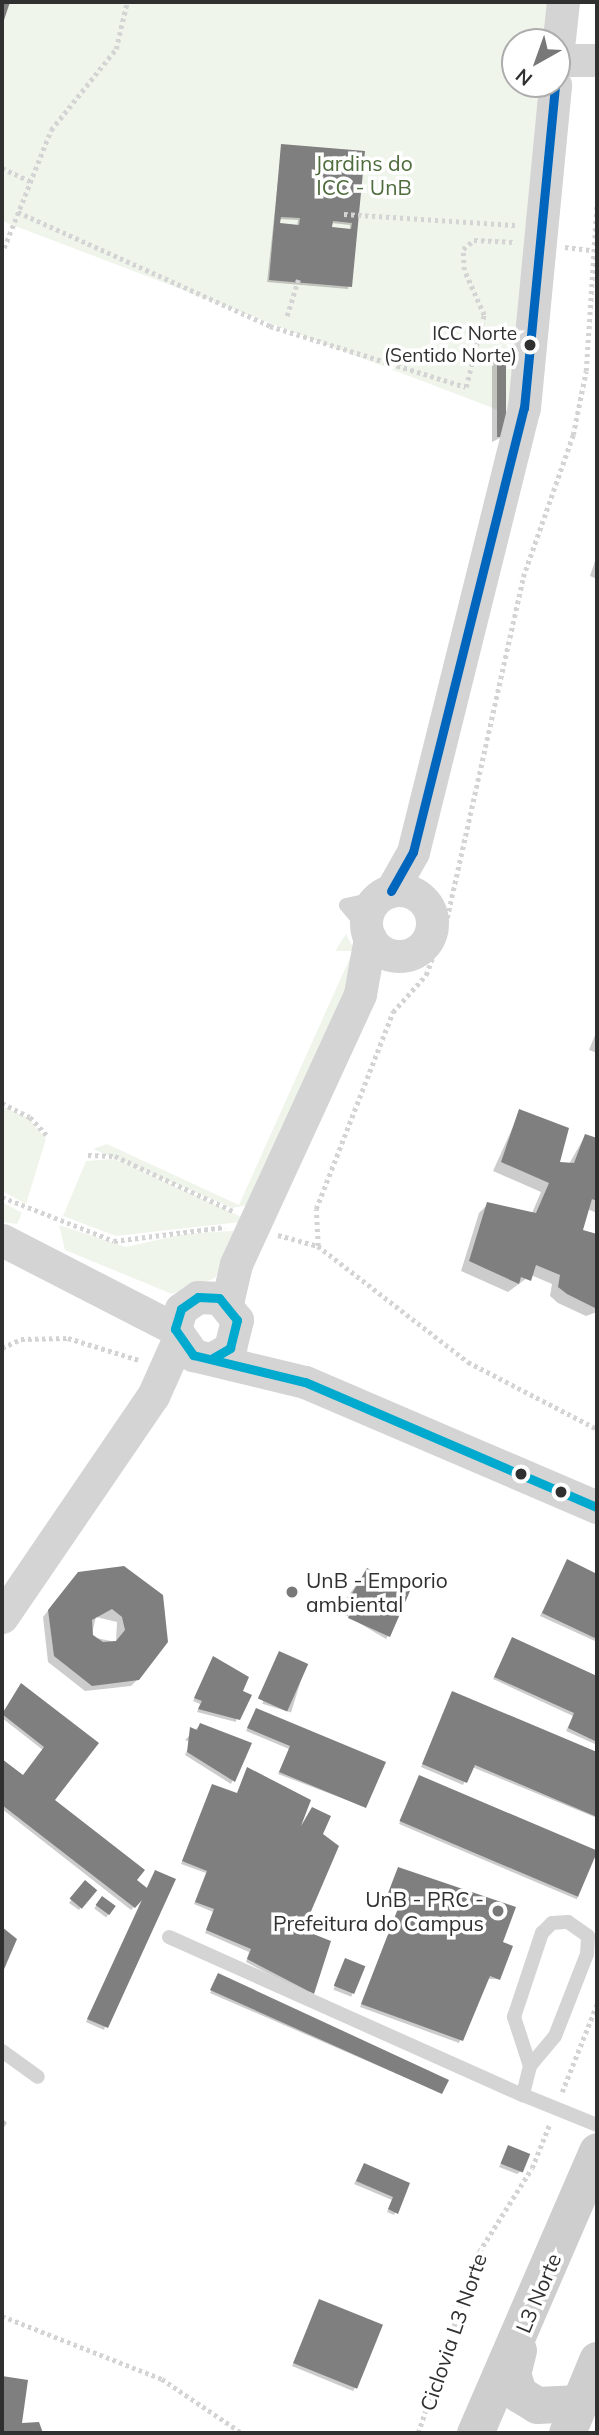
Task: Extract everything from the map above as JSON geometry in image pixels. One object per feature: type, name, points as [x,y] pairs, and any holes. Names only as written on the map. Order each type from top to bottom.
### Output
[{"type":"main road","name":"L3 Norte","points":[[475,2433],[526,2322],[597,2151]]},
{"type":"main road","points":[[526,2322],[514,2386],[537,2405],[581,2416],[596,2366]]},
{"type":"street","points":[[560,28],[563,2]]},
{"type":"street","points":[[571,59],[597,60]]},
{"type":"street","points":[[2,1617],[193,1340],[255,1229],[360,994],[376,941],[384,895],[413,852],[524,408],[529,234],[553,98]]},
{"type":"street","points":[[376,941],[414,953],[428,938],[432,919],[423,901],[413,852]]},
{"type":"street","points":[[384,895],[423,901]]},
{"type":"street","points":[[2,1240],[105,1289],[193,1340],[305,1382],[597,1507]]},
{"type":"lane","points":[[523,2095],[530,2066],[555,2036],[587,1954],[588,1936],[568,1922],[552,1923],[542,1933],[514,2017],[530,2066]]},
{"type":"lane","points":[[169,1937],[523,2095],[597,2124]]},
{"type":"lane","points":[[2,2051],[38,2077]]},
{"type":"path","points":[[4,248],[51,130],[116,49],[127,2]]},
{"type":"path","points":[[2,168],[30,181]]},
{"type":"path","points":[[318,1246],[316,1209],[388,1024],[426,975],[447,918],[523,577],[573,435],[586,371],[590,250],[597,202]]},
{"type":"path","points":[[18,212],[270,326],[466,387],[484,314],[464,271],[463,249],[474,240],[529,234]]},
{"type":"path","points":[[344,214],[529,234],[590,250]]},
{"type":"path","points":[[287,316],[298,280]]},
{"type":"path","points":[[2,1103],[30,1117],[47,1135]]},
{"type":"path","points":[[88,1155],[115,1156],[248,1218],[255,1229]]},
{"type":"path","points":[[2,1197],[114,1241],[185,1228],[255,1229],[318,1246],[468,1362],[597,1429]]},
{"type":"path","points":[[2,1348],[21,1339],[193,1340]]},
{"type":"path","name":"Ciclovia L3 Norte","points":[[418,2433],[479,2252],[532,2168],[597,2004]]},
{"type":"path","points":[[2,2316],[162,2379],[242,2433]]},
{"type":"green space","name":"Jardins do ICC - UnB","points":[[4,2],[559,2],[556,28],[501,28],[501,98],[547,98],[511,415],[2,221]]},
{"type":"green space","points":[[346,934],[360,960],[249,1205],[232,1208],[93,1149],[107,1144],[239,1205],[353,951],[335,951]]},
{"type":"green space","points":[[2,1106],[28,1118],[46,1139],[26,1204],[2,1191]]},
{"type":"green space","points":[[113,1159],[250,1221],[116,1236],[63,1216],[86,1161]]},
{"type":"green space","points":[[2,1202],[22,1213],[17,1224],[2,1222]]},
{"type":"green space","points":[[59,1225],[126,1247],[184,1234],[245,1230],[215,1278],[172,1294],[65,1250]]},
{"type":"building","points":[[2,2],[10,2],[2,26]]},
{"type":"building","points":[[281,144],[365,151],[352,287],[269,280]],"holes":[[[281,217],[300,218],[299,225],[280,223]],[[333,221],[352,223],[351,229],[332,227]]]},
{"type":"building","points":[[497,354],[506,354],[506,437],[497,437]]},
{"type":"building","points":[[519,1109],[569,1128],[560,1162],[574,1163],[585,1134],[597,1138],[597,1201],[592,1199],[583,1230],[597,1234],[597,1309],[558,1287],[560,1275],[536,1265],[531,1281],[521,1277],[519,1284],[469,1261],[487,1202],[536,1213],[549,1183],[501,1162]]},
{"type":"building","points":[[567,1559],[597,1574],[597,1639],[542,1613]]},
{"type":"building","points":[[124,1566],[163,1595],[168,1642],[139,1680],[92,1686],[54,1656],[48,1610],[78,1572]],"holes":[[[112,1609],[122,1617],[125,1630],[116,1641],[103,1642],[93,1635],[92,1620]]]},
{"type":"building","points":[[367,1568],[410,1591],[390,1637],[348,1618],[357,1599],[351,1595]]},
{"type":"building","points":[[512,1637],[597,1676],[597,1742],[568,1728],[574,1713],[494,1677]]},
{"type":"building","points":[[279,1651],[308,1664],[287,1712],[258,1699]]},
{"type":"building","points":[[213,1656],[249,1677],[243,1691],[252,1695],[240,1720],[198,1709],[202,1701],[194,1698]]},
{"type":"building","points":[[21,1683],[99,1743],[55,1800],[145,1870],[137,1880],[147,1888],[155,1870],[176,1879],[108,2028],[87,2019],[142,1900],[135,1908],[2,1805],[2,1759],[23,1775],[44,1747],[2,1714]]},
{"type":"building","points":[[452,1691],[597,1752],[597,1817],[475,1765],[467,1783],[422,1764]]},
{"type":"building","points":[[256,1708],[386,1762],[366,1808],[279,1772],[290,1746],[247,1728]]},
{"type":"building","points":[[200,1723],[252,1743],[235,1782],[187,1752],[190,1727],[197,1730]]},
{"type":"building","points":[[247,1767],[311,1800],[301,1826],[312,1807],[331,1816],[323,1834],[339,1846],[303,1930],[331,1941],[314,1994],[247,1959],[251,1949],[206,1930],[214,1909],[195,1902],[207,1871],[182,1861],[212,1784],[237,1793]]},
{"type":"building","points":[[419,1775],[597,1851],[578,1897],[399,1821]]},
{"type":"building","points":[[398,1867],[516,1907],[503,1942],[513,1946],[500,1980],[490,1976],[463,2041],[361,2004],[399,1906],[385,1901]]},
{"type":"building","points":[[85,1880],[97,1890],[82,1909],[70,1898]]},
{"type":"building","points":[[102,1896],[116,1906],[109,1915],[96,1905]]},
{"type":"building","points":[[2,1927],[17,1939],[2,1974]]},
{"type":"building","points":[[345,1958],[365,1966],[354,1994],[334,1986]]},
{"type":"building","points":[[218,1973],[449,2080],[442,2094],[210,1990]]},
{"type":"building","points":[[508,2145],[530,2154],[523,2173],[501,2164]]},
{"type":"building","points":[[364,2163],[410,2183],[398,2214],[388,2209],[393,2197],[356,2181]]},
{"type":"building","points":[[319,2299],[383,2325],[357,2389],[293,2363]]},
{"type":"building","points":[[2,2376],[28,2380],[22,2423],[39,2422],[43,2433],[2,2433]]},
{"type":"transit line","points":[[391,891],[413,852],[524,408],[554,98]]},
{"type":"transit line","points":[[213,1358],[230,1348],[237,1320],[219,1298],[198,1297],[181,1309],[175,1329],[193,1355],[305,1382],[597,1507]]},
{"type":"place","name":"ICC Norte (Sentido Norte)","points":[[530,345]]},
{"type":"place","name":"UnB - Emporio ambiental","points":[[292,1592]]},
{"type":"place","name":"UnB - PRC - Prefeitura do Campus","points":[[498,1911]]}]
